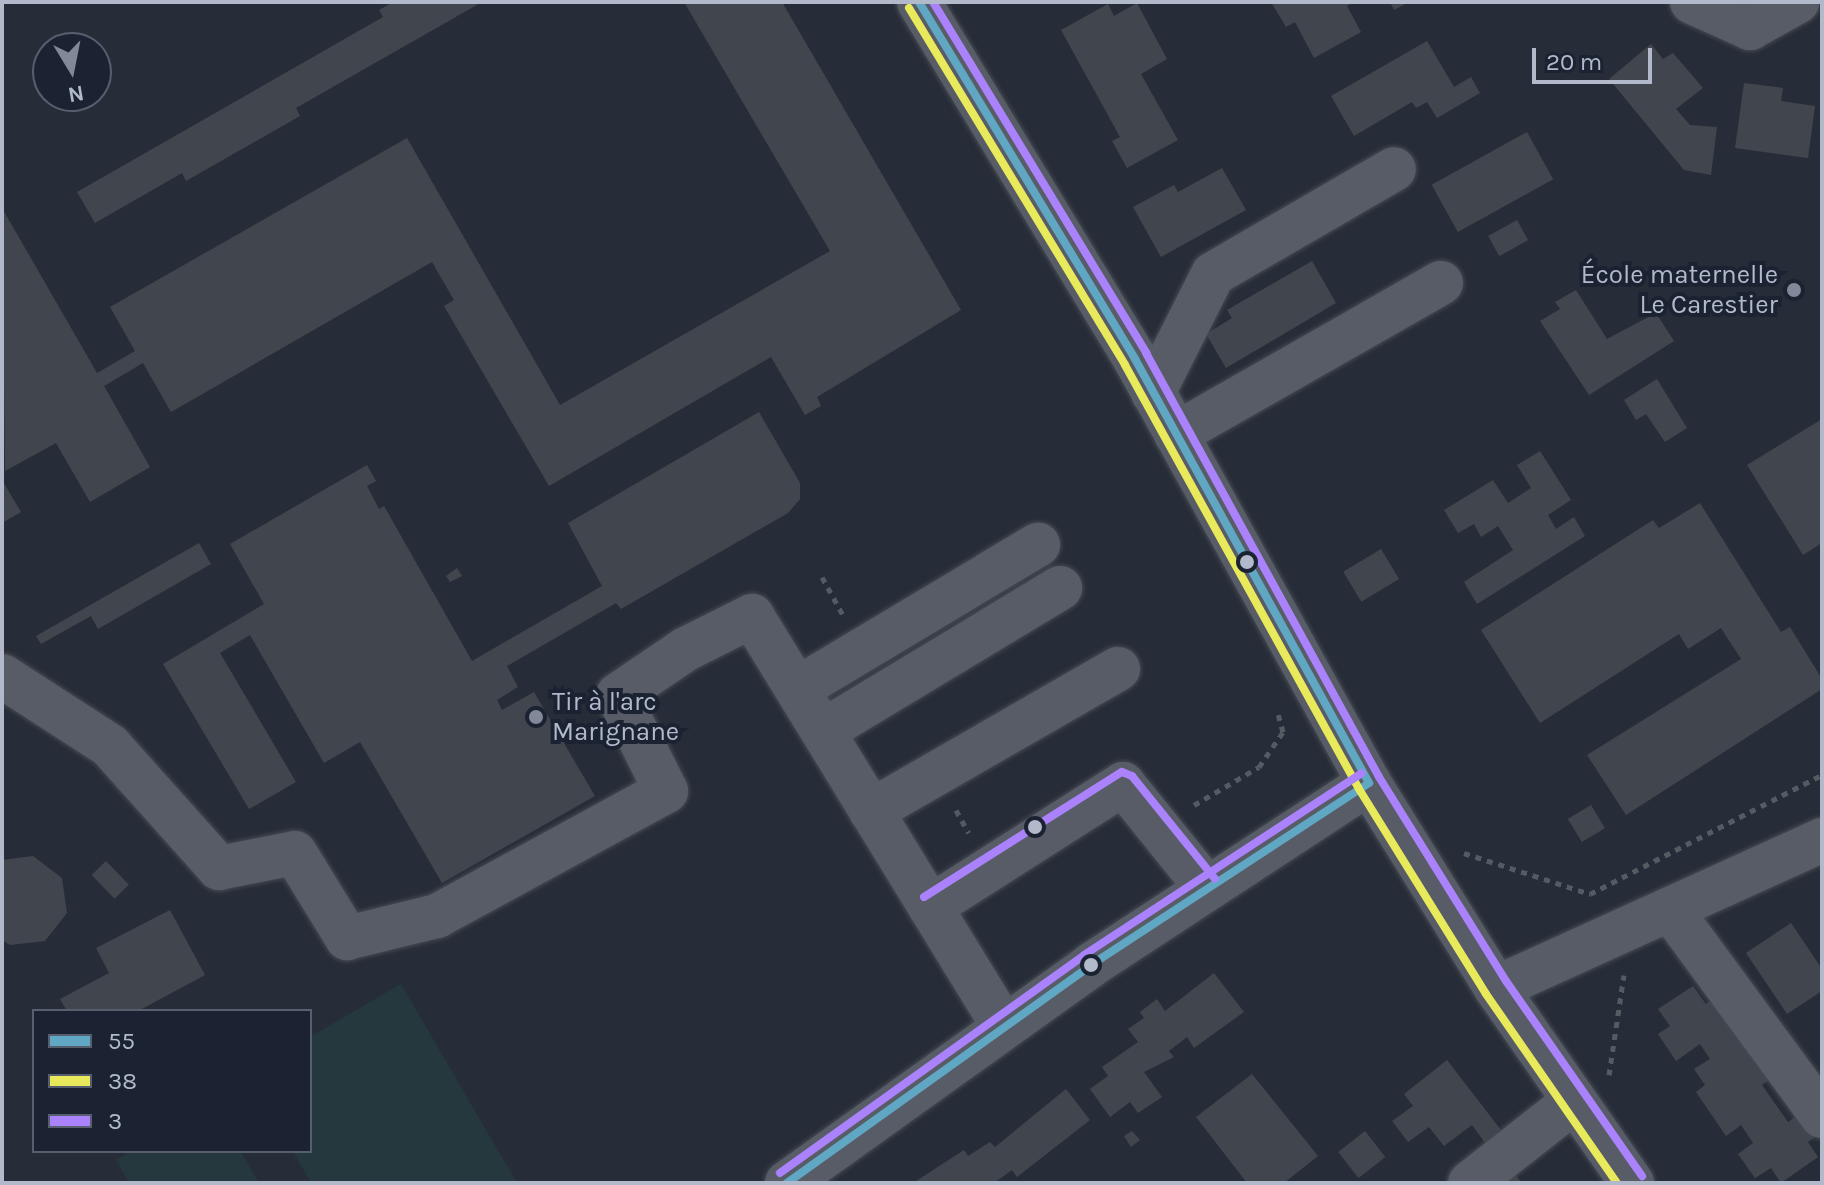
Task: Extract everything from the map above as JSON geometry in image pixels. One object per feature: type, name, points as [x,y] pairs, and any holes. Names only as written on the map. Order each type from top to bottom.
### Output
[{"type":"street","points":[[919,2],[1153,393],[1369,783],[1496,988],[1591,1095],[1630,1182]]},
{"type":"street","points":[[1692,2],[1750,28],[1797,2]]},
{"type":"street","points":[[1153,393],[1213,274],[1394,169]]},
{"type":"street","points":[[1176,434],[1441,283]]},
{"type":"street","points":[[797,689],[1038,545]]},
{"type":"street","points":[[823,731],[1060,588]]},
{"type":"street","points":[[2,676],[110,746],[219,868],[295,853],[347,938],[437,916],[666,791],[618,695],[686,649],[752,616],[1003,1026]]},
{"type":"street","points":[[871,811],[1118,669]]},
{"type":"street","points":[[787,1183],[1003,1026],[1206,887],[1369,783]]},
{"type":"street","points":[[930,907],[1123,784],[1206,887]]},
{"type":"street","points":[[1496,988],[1822,840]]},
{"type":"street","points":[[1670,909],[1822,1116]]},
{"type":"street","points":[[1470,1183],[1591,1095]]},
{"type":"path","points":[[1590,894],[1822,775]]},
{"type":"path","points":[[1591,1095],[1626,965]]},
{"type":"shaded area","points":[[401,984],[517,1183],[311,1183],[294,1153],[312,1153],[312,1036]]},
{"type":"shaded area","points":[[128,1153],[241,1153],[259,1183],[129,1183],[116,1160]]},
{"type":"building","points":[[393,2],[482,2],[296,108],[300,116],[186,181],[182,173],[95,223],[77,192],[383,17],[379,10]]},
{"type":"building","points":[[684,2],[782,2],[961,310],[817,397],[821,406],[805,415],[771,357],[549,486],[444,306],[454,300],[432,262],[171,412],[143,363],[104,386],[150,467],[90,502],[56,443],[5,471],[2,208],[97,373],[135,351],[110,307],[407,138],[560,405],[830,251]]},
{"type":"building","points":[[1271,2],[1354,2],[1347,6],[1361,32],[1314,58],[1295,22],[1286,27]]},
{"type":"building","points":[[1390,2],[1409,2],[1394,10]]},
{"type":"building","points":[[1137,3],[1167,59],[1141,74],[1178,140],[1127,168],[1112,141],[1120,137],[1061,30],[1108,4],[1114,16]]},
{"type":"building","points":[[1427,41],[1454,87],[1471,77],[1480,93],[1437,118],[1427,102],[1416,108],[1412,102],[1354,136],[1331,96]]},
{"type":"building","points":[[1651,44],[1663,59],[1673,53],[1703,88],[1676,109],[1690,125],[1717,127],[1711,175],[1684,170],[1609,79]]},
{"type":"building","points":[[1744,83],[1783,88],[1781,101],[1815,106],[1808,158],[1735,148]]},
{"type":"building","points":[[1527,132],[1553,179],[1458,232],[1432,185]]},
{"type":"building","points":[[1222,168],[1246,210],[1161,257],[1133,207],[1174,185],[1178,192]]},
{"type":"building","points":[[1517,220],[1528,240],[1499,256],[1488,236]]},
{"type":"building","points":[[1312,261],[1336,303],[1226,368],[1206,334],[1232,318],[1227,310]]},
{"type":"building","points":[[1576,290],[1607,339],[1656,313],[1674,341],[1589,395],[1540,321],[1560,309],[1555,302]]},
{"type":"building","points":[[1657,379],[1687,428],[1665,442],[1646,414],[1636,420],[1624,400]]},
{"type":"building","points":[[759,412],[800,483],[800,499],[788,513],[621,609],[616,603],[507,666],[518,687],[497,700],[502,710],[534,692],[595,796],[442,883],[360,742],[324,763],[250,635],[220,653],[296,782],[249,809],[163,664],[264,604],[230,544],[367,465],[376,481],[367,486],[379,509],[384,506],[472,661],[602,586],[568,523]]},
{"type":"building","points":[[1822,419],[1822,543],[1803,555],[1747,465]]},
{"type":"building","points":[[1540,451],[1571,500],[1548,515],[1556,529],[1574,517],[1585,536],[1477,604],[1464,582],[1513,550],[1498,526],[1481,537],[1474,524],[1458,533],[1444,510],[1493,480],[1508,503],[1531,488],[1517,465]]},
{"type":"building","points":[[2,480],[21,512],[2,523]]},
{"type":"building","points":[[1700,503],[1781,632],[1790,627],[1822,679],[1822,689],[1626,815],[1587,755],[1741,659],[1721,628],[1688,649],[1679,634],[1540,723],[1481,630],[1653,520],[1659,528]]},
{"type":"building","points":[[199,543],[211,564],[98,629],[91,616],[41,644],[36,636]]},
{"type":"building","points":[[1381,549],[1399,579],[1361,602],[1343,572]]},
{"type":"building","points":[[457,568],[462,576],[450,582],[446,576]]},
{"type":"building","points":[[1591,805],[1605,828],[1582,842],[1568,819]]},
{"type":"building","points":[[33,856],[62,878],[67,913],[45,941],[10,945],[2,940],[2,860]]},
{"type":"building","points":[[106,861],[129,885],[115,899],[92,875]]},
{"type":"building","points":[[170,910],[205,975],[142,1009],[66,1009],[60,999],[109,973],[96,948]]},
{"type":"building","points":[[1791,923],[1822,969],[1822,991],[1787,1014],[1746,953]]},
{"type":"building","points":[[1214,973],[1244,1012],[1194,1048],[1187,1037],[1169,1051],[1174,1057],[1144,1072],[1162,1097],[1138,1113],[1130,1102],[1110,1117],[1090,1089],[1108,1076],[1102,1067],[1138,1042],[1128,1029],[1144,1018],[1140,1012],[1157,999],[1165,1011]]},
{"type":"building","points":[[1693,986],[1706,1004],[1721,994],[1777,1075],[1762,1085],[1788,1122],[1802,1112],[1818,1135],[1808,1142],[1818,1157],[1781,1183],[1771,1168],[1755,1178],[1738,1154],[1753,1143],[1741,1125],[1726,1136],[1696,1092],[1705,1085],[1694,1069],[1710,1059],[1700,1044],[1676,1061],[1658,1034],[1670,1026],[1658,1009]]},
{"type":"building","points":[[1447,1060],[1501,1130],[1485,1143],[1472,1125],[1444,1146],[1429,1127],[1408,1142],[1392,1121],[1413,1106],[1404,1094]]},
{"type":"building","points":[[1252,1074],[1318,1156],[1284,1183],[1247,1183],[1196,1117]]},
{"type":"building","points":[[1066,1089],[1090,1120],[1017,1177],[1012,1170],[994,1183],[913,1183],[964,1150],[968,1156],[990,1142],[995,1147]]},
{"type":"building","points":[[1132,1131],[1140,1140],[1131,1147],[1124,1136]]},
{"type":"building","points":[[1365,1131],[1385,1157],[1359,1178],[1338,1152]]},
{"type":"building","points":[[1508,1166],[1522,1183],[1486,1183]]},
{"type":"transit line","name":"55","points":[[919,2],[1135,359],[1369,783]]},
{"type":"transit line","name":"3","points":[[933,2],[1146,353],[1379,777],[1506,981],[1642,1176]]},
{"type":"transit line","name":"38","points":[[909,8],[1125,365],[1359,789],[1486,994],[1617,1183]]},
{"type":"transit line","name":"3","points":[[924,897],[1122,772],[1132,776],[1215,879]]},
{"type":"transit line","name":"3","points":[[780,1173],[1084,955],[1362,773]]},
{"type":"transit line","name":"55","points":[[787,1183],[1091,965],[1369,783]]},
{"type":"place","name":"École maternelle Le Carestier","points":[[1794,290]]},
{"type":"place","name":"Tir à l'arc Marignane","points":[[536,717]]}]
